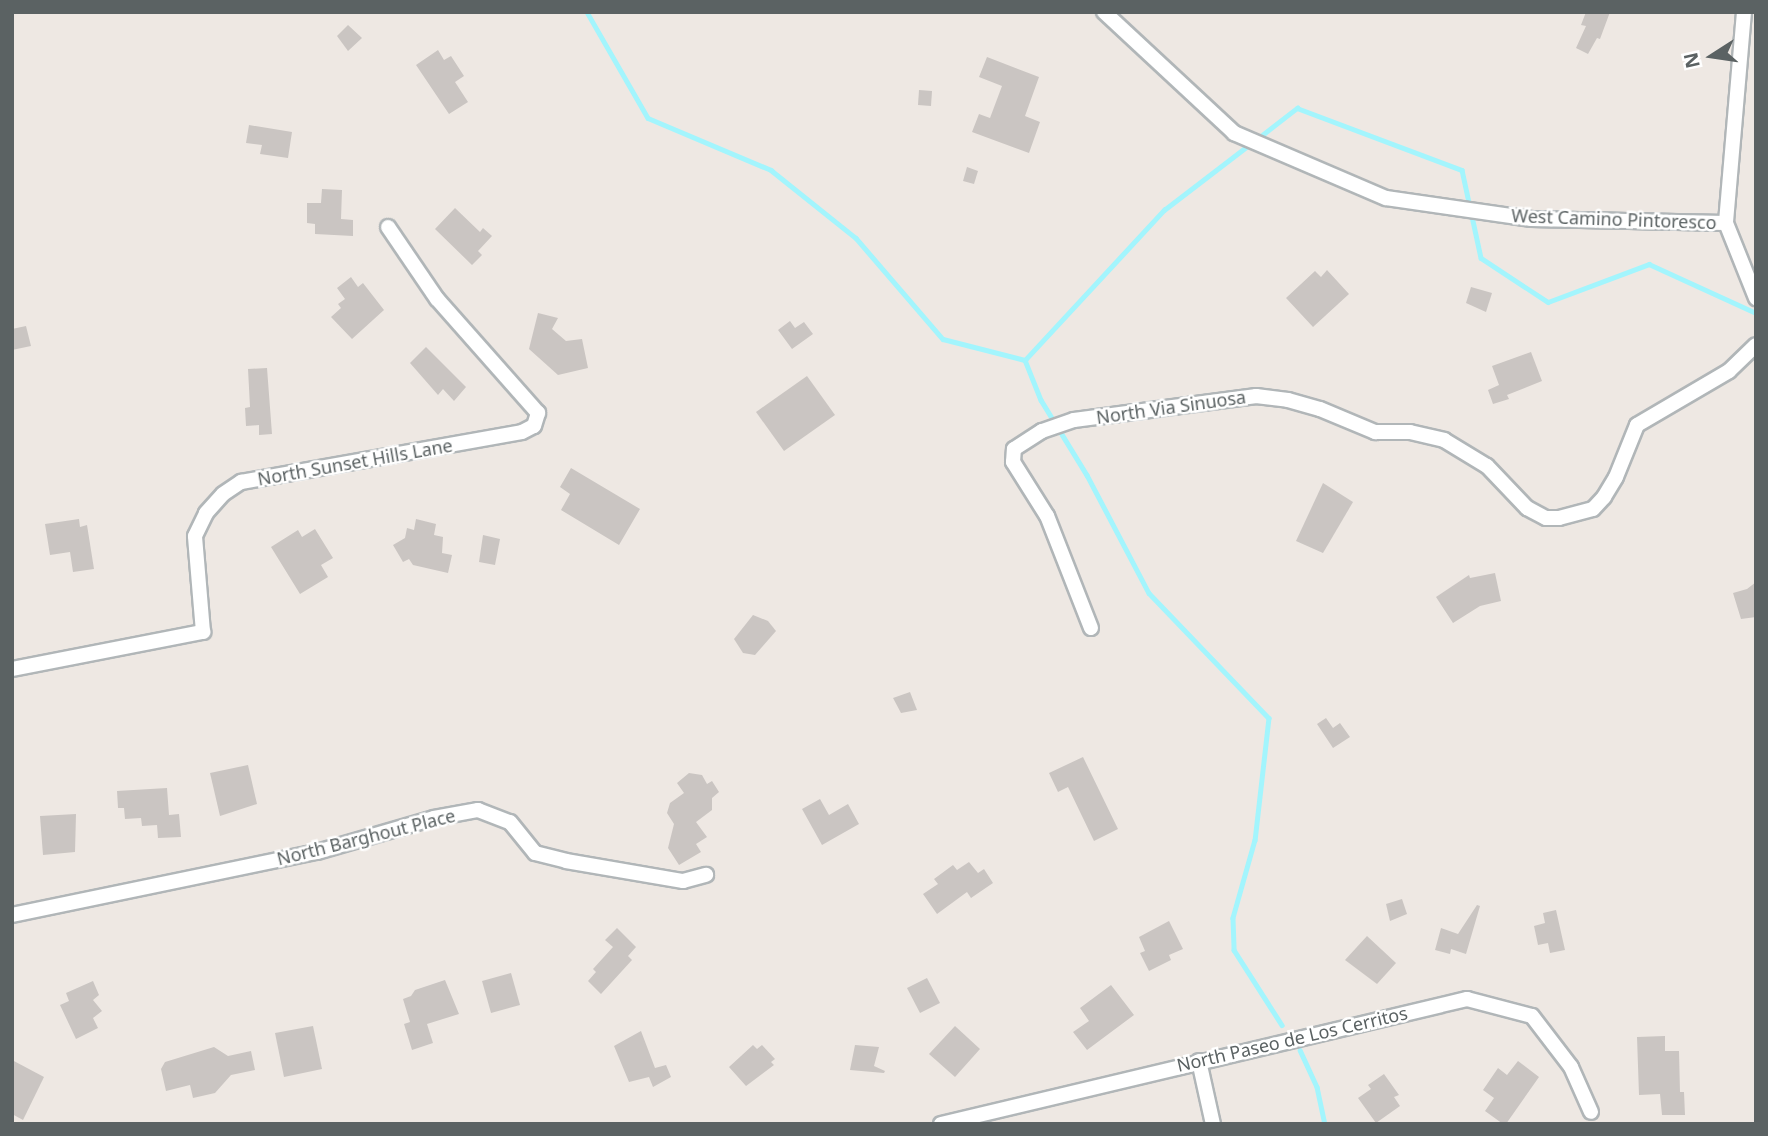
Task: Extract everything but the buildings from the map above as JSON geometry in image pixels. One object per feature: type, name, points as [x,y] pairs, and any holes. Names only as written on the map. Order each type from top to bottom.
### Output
[{"type":"street","name":"West Camino Pintoresco","points":[[1104,12],[1234,134],[1386,198],[1531,219],[1726,223],[1756,298]]},
{"type":"street","points":[[1726,223],[1744,12]]},
{"type":"street","name":"North Sunset Hills Lane","points":[[12,669],[204,632],[195,536],[206,513],[223,494],[241,482],[522,432],[534,426],[538,413],[437,299],[388,227]]},
{"type":"street","name":"North Via Sinuosa","points":[[1091,628],[1048,516],[1013,462],[1013,449],[1042,431],[1074,420],[1256,396],[1288,400],[1320,409],[1375,432],[1409,432],[1444,440],[1488,466],[1527,508],[1546,518],[1559,518],[1593,509],[1604,497],[1616,477],[1637,425],[1729,371],[1756,345]]},
{"type":"street","name":"North Barghout Place","points":[[12,915],[317,852],[421,821],[478,810],[510,822],[535,853],[683,881],[705,875]]},
{"type":"street","name":"North Paseo de Los Cerritos","points":[[941,1124],[1199,1060],[1467,999],[1532,1016],[1571,1067],[1591,1112]]},
{"type":"street","points":[[1199,1060],[1213,1124]]},
{"type":"waterway","points":[[587,12],[648,118],[771,170],[856,238],[943,339],[1025,360],[1041,400],[1087,475],[1149,593],[1269,718],[1255,840],[1233,918],[1234,950],[1282,1025]]},
{"type":"waterway","points":[[1257,139],[1297,108],[1462,170],[1481,258],[1548,302],[1649,264],[1756,313]]},
{"type":"waterway","points":[[1025,360],[1164,210],[1250,144]]},
{"type":"waterway","points":[[1300,1050],[1317,1087],[1325,1124]]}]
